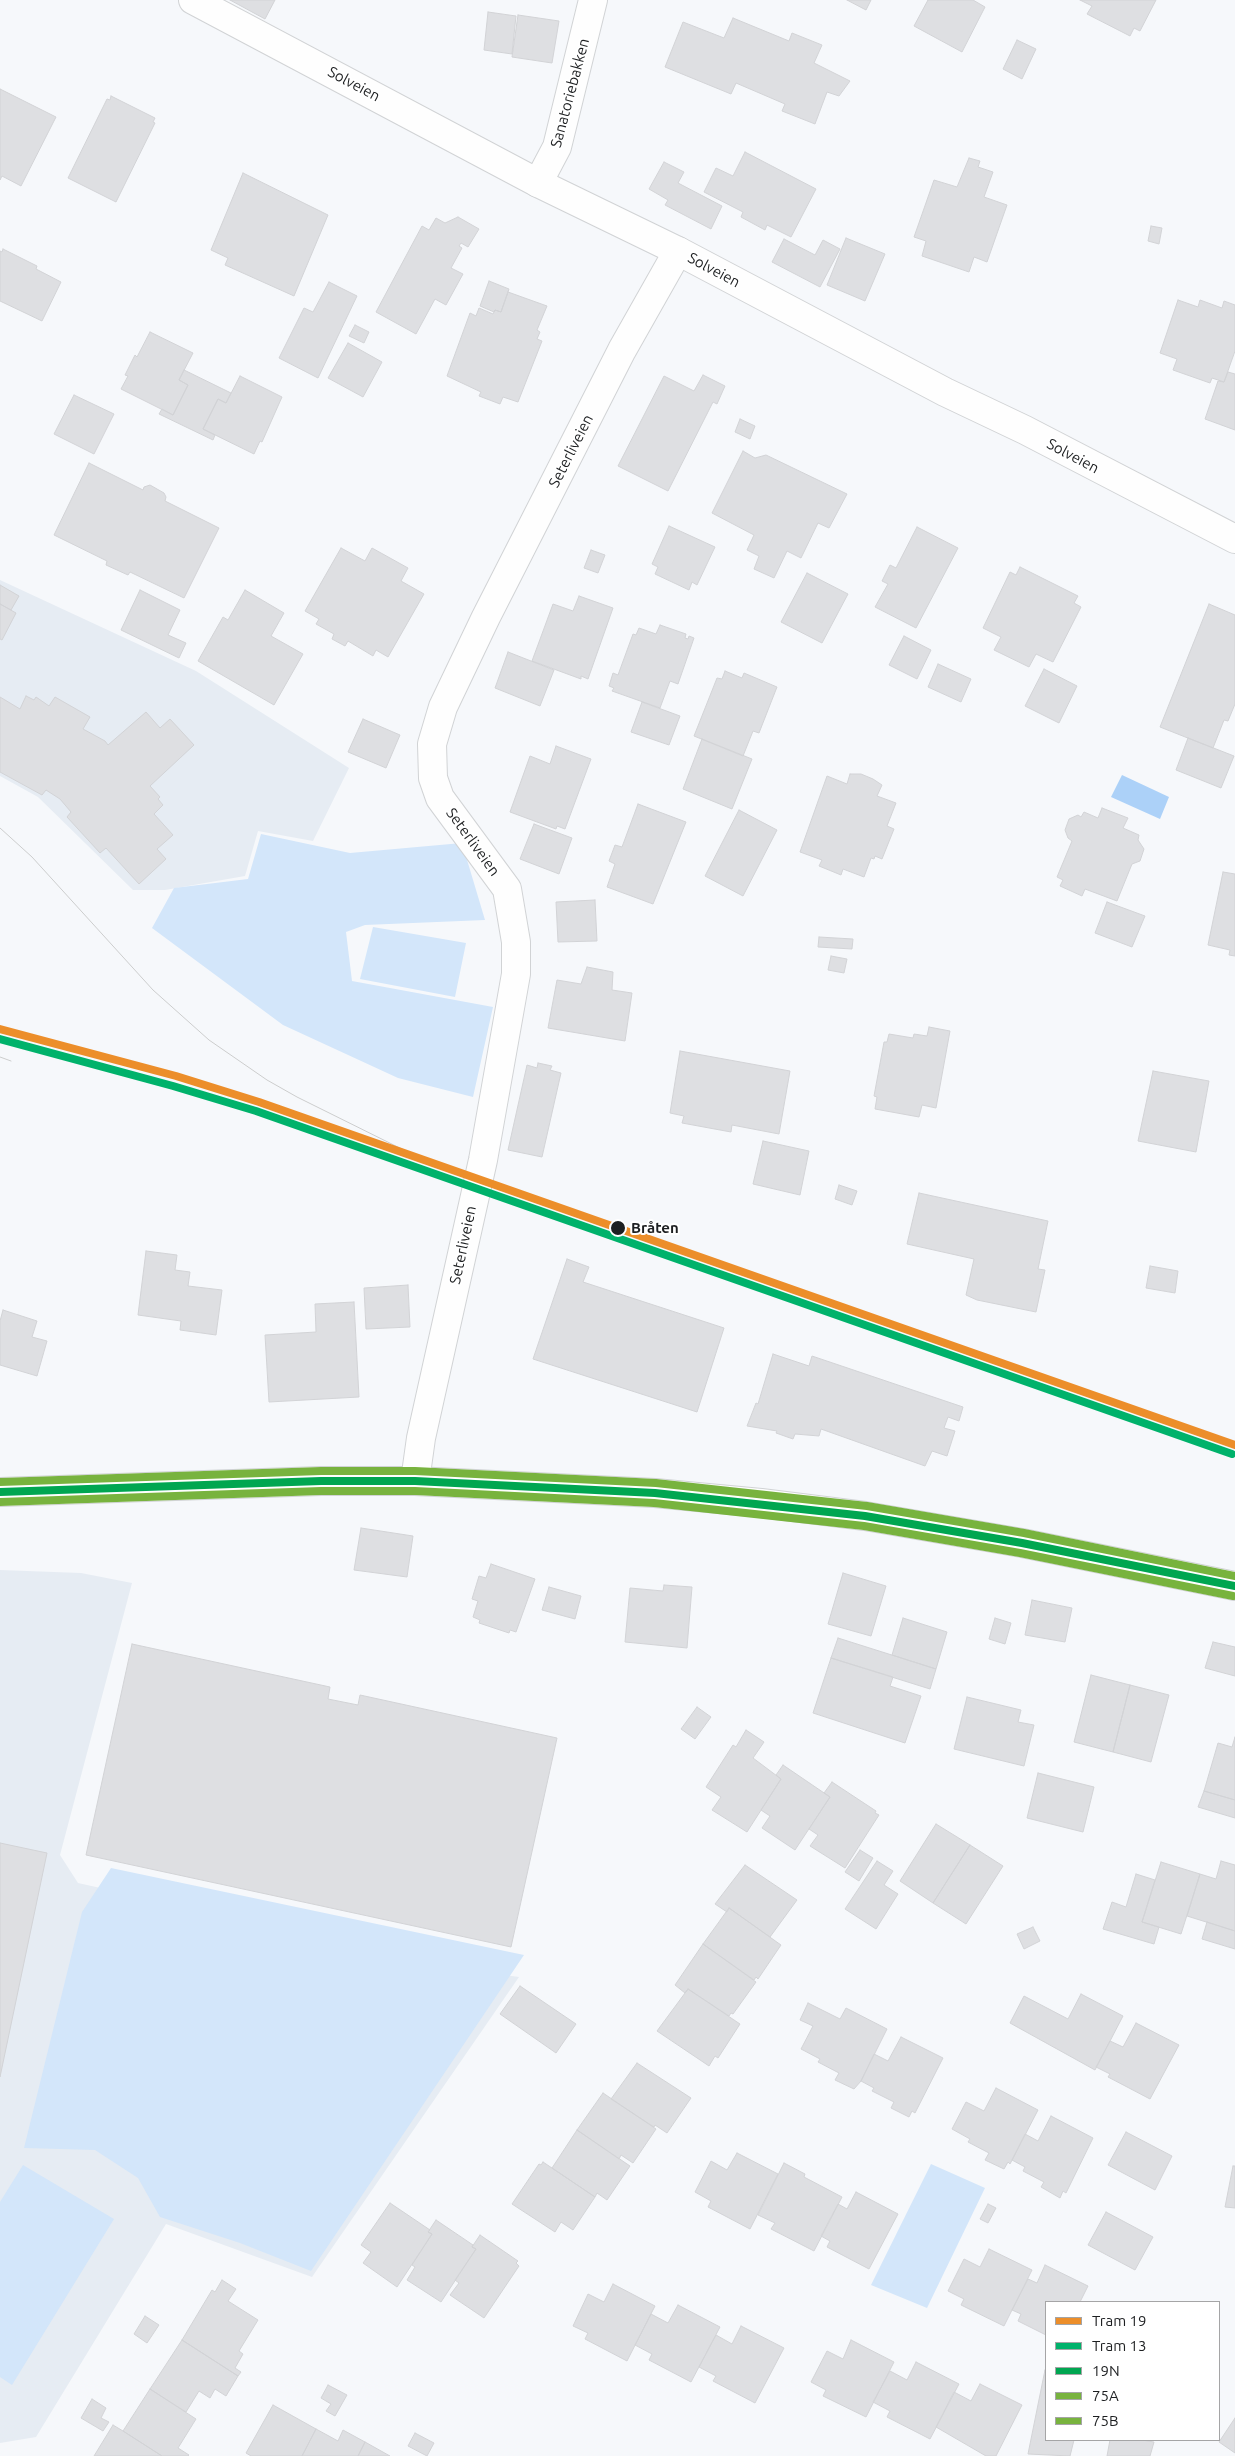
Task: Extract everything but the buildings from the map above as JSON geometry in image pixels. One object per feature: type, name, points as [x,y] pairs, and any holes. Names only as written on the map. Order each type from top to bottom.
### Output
[{"type":"street","name":"Solveien","points":[[193,0],[538,182],[678,250],[945,392],[1025,430],[1235,538]]},
{"type":"street","name":"Sanatoriebakken","points":[[538,182],[557,147],[593,0]]},
{"type":"street","name":"Seterliveien","points":[[415,1482],[423,1428],[483,1160],[516,974],[516,942],[507,889],[440,798],[433,778],[432,744],[443,707],[486,617],[622,350],[678,250]]},
{"type":"street","points":[[0,1492],[321,1482],[415,1482],[655,1493],[810,1508],[1022,1543],[1235,1586]]},
{"type":"shaded area","points":[[0,580],[196,671],[349,768],[313,841],[258,831],[245,876],[165,890],[133,890],[38,797],[0,776]]},
{"type":"shaded area","points":[[261,834],[350,853],[462,843],[485,920],[365,925],[346,932],[352,981],[493,1007],[473,1097],[398,1078],[283,1025],[152,928],[174,888],[248,879]]},
{"type":"shaded area","points":[[373,927],[466,943],[455,997],[360,979]]},
{"type":"shaded area","points":[[0,1570],[81,1573],[132,1583],[60,1855],[78,1883],[469,1970],[519,1977],[312,2277],[166,2224],[36,2437],[0,2443]]},
{"type":"shaded area","points":[[111,1868],[524,1955],[311,2271],[240,2243],[160,2217],[138,2178],[95,2150],[24,2148],[82,1912]]},
{"type":"shaded area","points":[[931,2164],[985,2188],[927,2308],[871,2285]]},
{"type":"shaded area","points":[[23,2165],[114,2219],[12,2385],[0,2377],[0,2202]]},
{"type":"water","points":[[1122,775],[1169,797],[1160,819],[1111,797]]},
{"type":"tram line","points":[[0,828],[32,857],[153,990],[209,1040],[267,1080],[297,1097],[428,1162]]},
{"type":"tram line","name":"19","points":[[0,1029],[176,1076],[259,1102],[1235,1445]]},
{"type":"tram line","name":"13","points":[[0,1039],[173,1086],[256,1111],[1232,1454]]},
{"type":"tram line","points":[[0,1057],[11,1061]]},
{"type":"transit line","name":"75B","points":[[0,1482],[321,1471],[415,1471],[656,1483],[867,1506],[1024,1533],[1235,1576]]},
{"type":"transit line","name":"19N","points":[[0,1492],[321,1481],[415,1481],[655,1493],[865,1516],[1022,1543],[1235,1586]]},
{"type":"transit line","name":"75A","points":[[0,1502],[321,1491],[415,1491],[654,1503],[864,1526],[1020,1553],[1233,1596]]},
{"type":"place","name":"Bråten","points":[[618,1228]]}]
